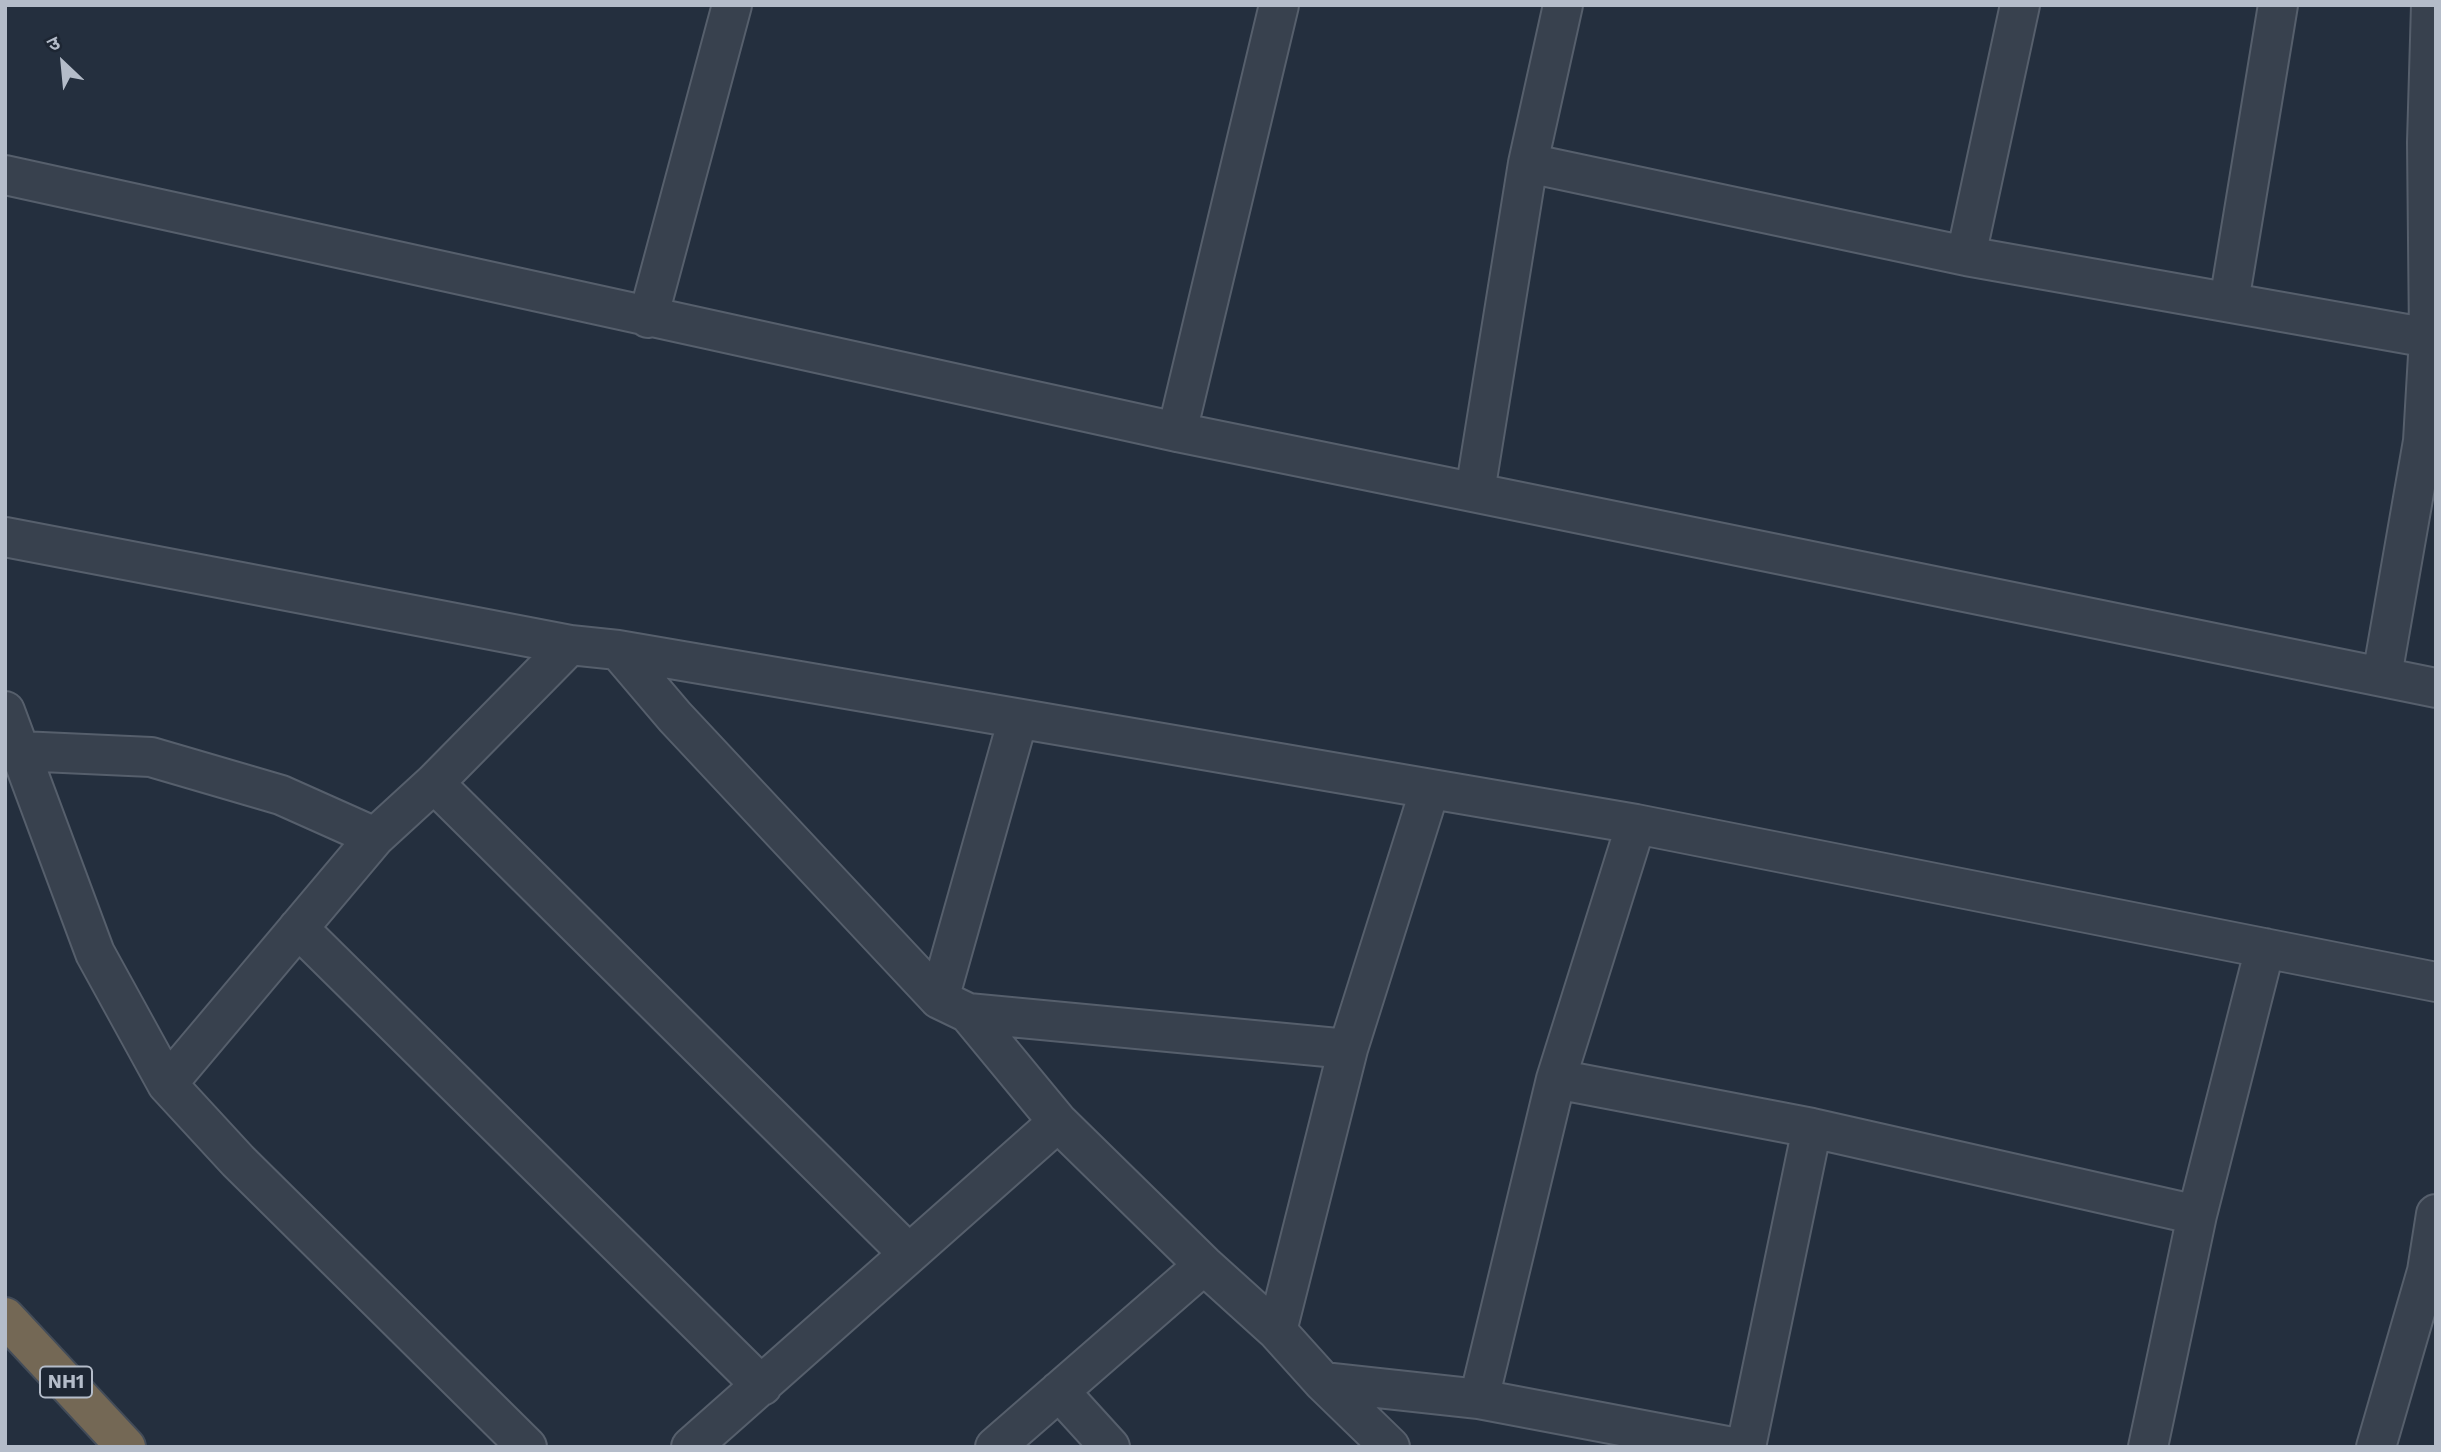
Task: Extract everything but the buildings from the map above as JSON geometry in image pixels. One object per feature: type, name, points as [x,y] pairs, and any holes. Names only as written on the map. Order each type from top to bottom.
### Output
[{"type":"highway","name":"NH1","points":[[5,1317],[126,1447]]},
{"type":"street","points":[[648,318],[732,5]]},
{"type":"street","points":[[1177,432],[1279,5]]},
{"type":"street","points":[[1475,492],[1528,163],[1563,5]]},
{"type":"street","points":[[1966,256],[2020,5]]},
{"type":"street","points":[[2229,302],[2278,5]]},
{"type":"street","points":[[2382,676],[2430,439],[2428,338],[2431,5]]},
{"type":"street","points":[[1528,163],[1966,256],[2428,338]]},
{"type":"street","points":[[5,175],[1177,432],[2436,688]]},
{"type":"street","points":[[5,537],[570,645],[618,650],[1636,824],[2436,982]]},
{"type":"street","points":[[167,1084],[375,837],[433,783],[570,645]]},
{"type":"street","points":[[618,650],[675,717],[953,1006],[1058,1122],[1203,1265],[1277,1331],[1323,1382],[1390,1447]]},
{"type":"street","points":[[5,711],[95,953],[167,1084],[239,1161],[527,1447]]},
{"type":"street","points":[[953,1006],[1018,719]]},
{"type":"street","points":[[20,751],[152,757],[281,795],[375,837]]},
{"type":"street","points":[[433,783],[908,1253]]},
{"type":"street","points":[[1277,1331],[1348,1049],[1430,789]]},
{"type":"street","points":[[1479,1399],[1556,1079],[1636,824]]},
{"type":"street","points":[[298,928],[762,1386]]},
{"type":"street","points":[[2148,1447],[2197,1215],[2265,948]]},
{"type":"street","points":[[953,1006],[1348,1049]]},
{"type":"street","points":[[1556,1079],[1812,1128],[2197,1215]]},
{"type":"street","points":[[691,1447],[1058,1122]]},
{"type":"street","points":[[1745,1447],[1812,1128]]},
{"type":"street","points":[[2376,1447],[2431,1272],[2436,1214]]},
{"type":"street","points":[[995,1447],[1203,1265]]},
{"type":"street","points":[[1323,1382],[1479,1399],[1732,1447]]},
{"type":"street","points":[[1059,1391],[1110,1447]]}]
